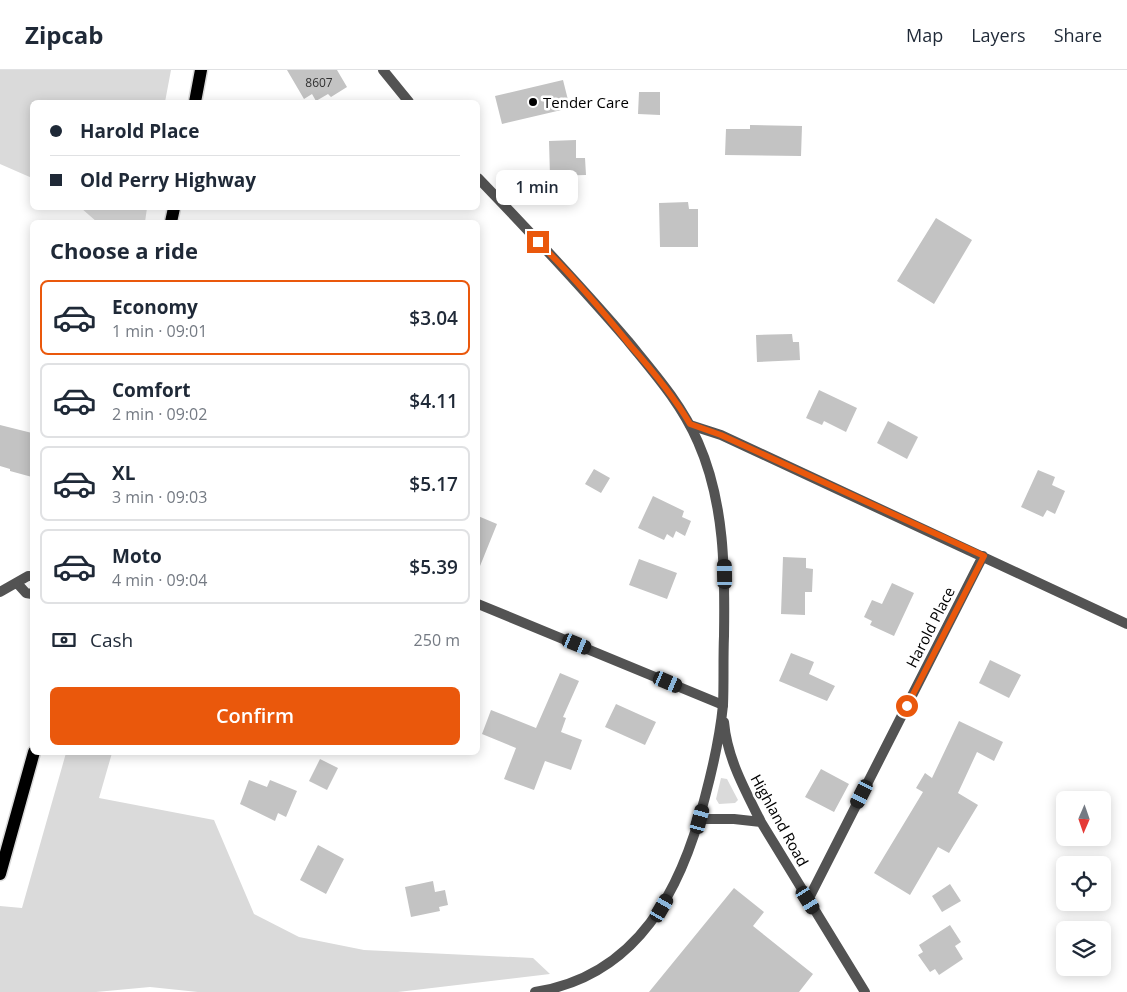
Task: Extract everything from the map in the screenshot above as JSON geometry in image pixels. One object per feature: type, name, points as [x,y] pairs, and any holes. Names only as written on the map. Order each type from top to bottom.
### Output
[{"type":"main road","points":[[195,100],[201,70]]},
{"type":"main road","points":[[0,874],[33,755]]},
{"type":"street","points":[[383,70],[407,100]]},
{"type":"street","points":[[480,180],[551,254],[609,319],[678,404],[699,443],[711,479],[722,534],[724,562],[722,705],[717,743],[700,819],[672,889],[656,916],[637,939],[607,964],[564,986],[535,992]]},
{"type":"street","points":[[690,424],[721,435],[1127,624]]},
{"type":"street","name":"Harold Place","points":[[808,900],[984,556]]},
{"type":"street","points":[[0,592],[30,576]]},
{"type":"street","points":[[17,583],[26,593],[30,594]]},
{"type":"street","points":[[480,605],[722,705]]},
{"type":"street","name":"Highland Road","points":[[722,705],[724,727],[730,755],[740,780],[761,822],[864,992]]},
{"type":"street","points":[[700,819],[734,818],[761,822]]},
{"type":"shaded area","points":[[0,70],[171,70],[165,100],[30,100],[30,177],[0,164]]},
{"type":"shaded area","points":[[83,210],[147,210],[145,220],[95,220]]},
{"type":"shaded area","points":[[65,755],[111,755],[99,798],[214,820],[254,914],[299,937],[364,950],[533,958],[550,974],[398,992],[198,992],[150,987],[96,992],[0,992],[0,906],[22,908]]},
{"type":"shaded area","points":[[721,778],[727,779],[738,800],[735,803],[719,804],[716,799]]},
{"type":"building","points":[[287,70],[337,70],[347,87],[331,97],[328,94],[315,100],[312,94],[304,99]]},
{"type":"building","name":"Tender Care","points":[[563,80],[570,108],[502,124],[495,96]]},
{"type":"building","points":[[639,92],[660,92],[660,115],[638,114]]},
{"type":"building","points":[[750,125],[802,126],[801,156],[725,155],[726,129],[750,129]]},
{"type":"building","points":[[576,140],[576,158],[585,158],[586,175],[550,176],[549,141]]},
{"type":"building","points":[[688,202],[689,209],[698,209],[698,247],[660,247],[659,203]]},
{"type":"building","points":[[936,218],[972,240],[934,304],[897,281]]},
{"type":"building","points":[[792,334],[793,342],[799,342],[800,360],[757,362],[756,335]]},
{"type":"building","points":[[819,390],[857,408],[846,432],[824,421],[822,425],[806,418]]},
{"type":"building","points":[[888,421],[918,437],[907,459],[877,443]]},
{"type":"building","points":[[0,425],[30,432],[30,476],[0,466]]},
{"type":"building","points":[[594,469],[610,478],[601,493],[585,484]]},
{"type":"building","points":[[1038,470],[1055,477],[1052,485],[1065,491],[1055,514],[1047,510],[1043,517],[1021,507]]},
{"type":"building","points":[[653,496],[684,511],[682,517],[691,521],[685,536],[676,531],[673,538],[667,534],[664,540],[638,528]]},
{"type":"building","points":[[480,517],[497,524],[480,566]]},
{"type":"building","points":[[783,557],[806,558],[806,568],[813,569],[812,592],[805,592],[805,615],[781,614]]},
{"type":"building","points":[[639,559],[677,573],[667,599],[629,585]]},
{"type":"building","points":[[892,583],[914,593],[894,636],[870,625],[872,621],[864,617],[872,600],[882,604]]},
{"type":"building","points":[[791,653],[814,662],[809,674],[835,686],[827,701],[779,681]]},
{"type":"building","points":[[990,660],[1021,675],[1009,698],[979,683]]},
{"type":"building","points":[[560,673],[579,681],[563,717],[566,718],[561,732],[582,740],[571,770],[545,761],[534,790],[504,779],[516,748],[482,734],[491,710],[536,728]]},
{"type":"building","points":[[616,704],[656,722],[645,745],[605,727]]},
{"type":"building","points":[[959,721],[1003,742],[994,761],[977,752],[958,793],[978,805],[949,853],[938,847],[910,895],[874,873],[923,792],[916,788],[925,773],[932,778]]},
{"type":"building","points":[[320,759],[338,768],[327,790],[309,781]]},
{"type":"building","points":[[821,769],[849,784],[834,812],[805,797]]},
{"type":"building","points":[[249,780],[267,787],[270,780],[297,791],[286,817],[278,813],[275,821],[240,804]]},
{"type":"building","points":[[318,845],[344,859],[326,894],[300,880]]},
{"type":"building","points":[[433,881],[435,892],[445,890],[448,905],[439,907],[440,911],[411,917],[405,887]]},
{"type":"building","points":[[950,884],[961,901],[942,912],[932,896]]},
{"type":"building","points":[[734,888],[764,912],[753,926],[813,974],[799,992],[649,992]]},
{"type":"building","points":[[950,925],[961,942],[955,946],[963,959],[939,975],[935,969],[930,972],[918,955],[923,952],[919,945]]},
{"type":"place","name":"Tender Care","points":[[533,102]]},
{"type":"route","points":[[538,242],[609,319],[666,387],[690,424],[721,435],[984,556],[907,706]]}]
